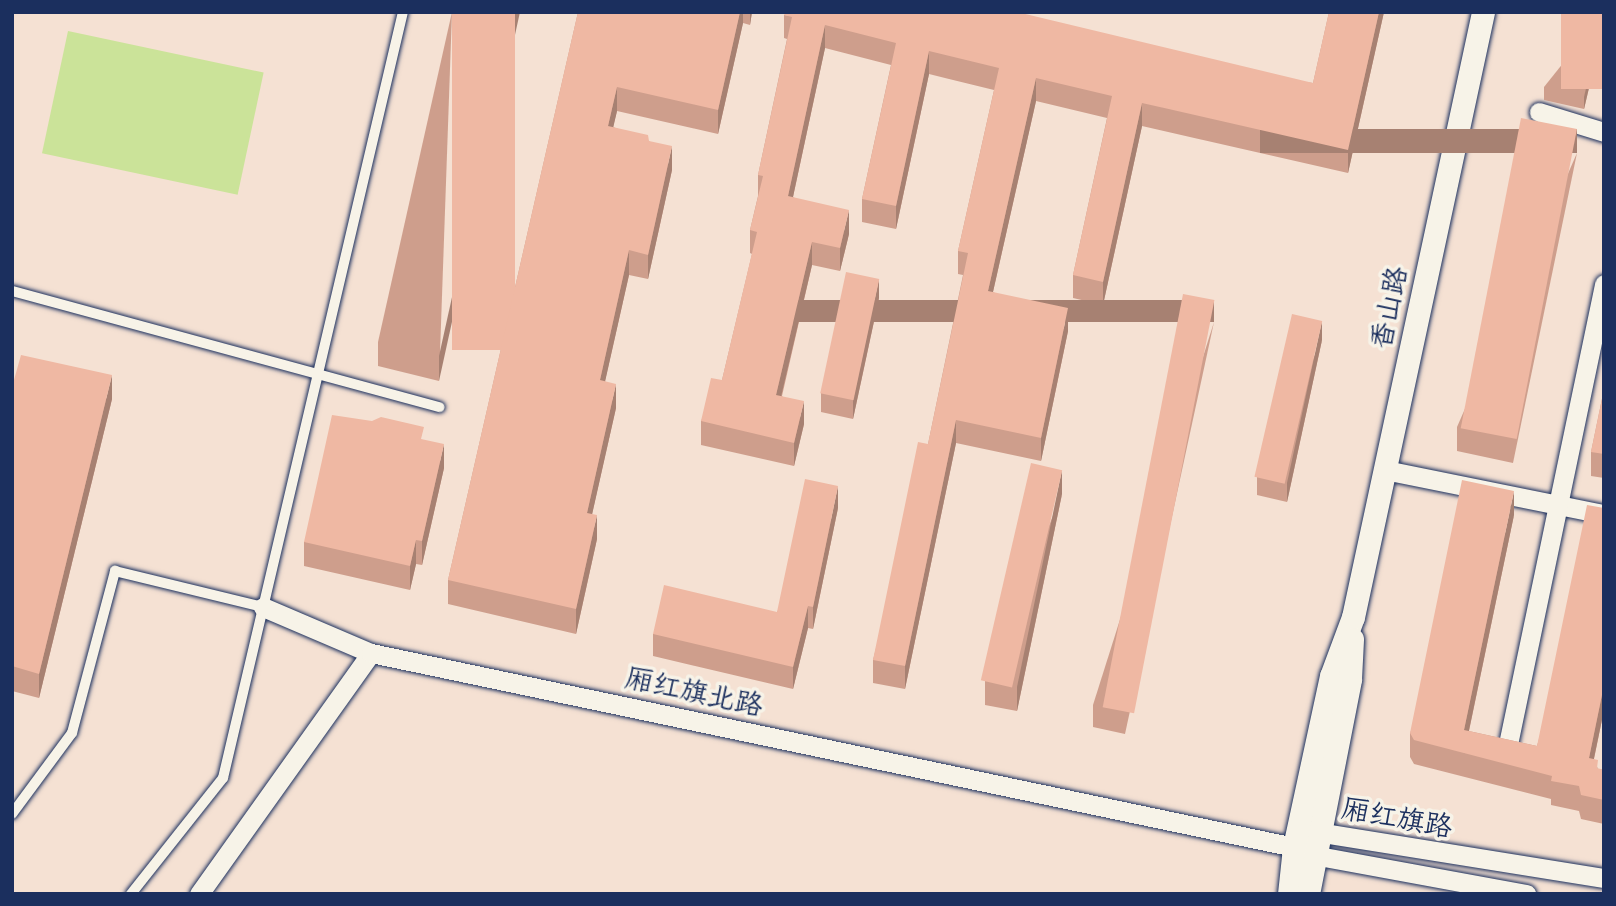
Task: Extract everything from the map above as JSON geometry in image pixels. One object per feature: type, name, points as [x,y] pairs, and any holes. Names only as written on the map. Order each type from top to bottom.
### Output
[{"type":"street","name":"香山路","points":[[1289,894],[1304,851],[1331,676],[1353,617],[1483,12]]},
{"type":"street","points":[[1539,112],[1604,132]]},
{"type":"street","points":[[1507,749],[1604,284]]},
{"type":"street","points":[[1384,470],[1604,514]]},
{"type":"street","points":[[199,894],[371,653],[263,607]]},
{"type":"street","name":"香山路","points":[[1308,894],[1304,851],[1317,832],[1350,679],[1353,617]]},
{"type":"street","name":"厢红旗北路","points":[[371,653],[1304,851]]},
{"type":"street","name":"厢红旗路","points":[[1317,832],[1604,878]]},
{"type":"street","name":"厢红旗路","points":[[1304,851],[1526,894]]},
{"type":"lane","points":[[131,894],[223,778],[402,12]]},
{"type":"lane","points":[[12,291],[440,407]]},
{"type":"lane","points":[[12,814],[72,733],[115,571],[263,607]]},
{"type":"green space","points":[[68,31],[264,73],[238,195],[42,153]]},
{"type":"building","points":[[452,12],[515,12],[515,350],[452,350]]},
{"type":"building","points":[[578,12],[740,12],[718,110],[617,87],[608,126],[648,135],[649,141],[672,146],[648,255],[629,250],[600,380],[616,384],[587,513],[597,515],[576,609],[448,580]]},
{"type":"building","points":[[785,12],[1017,12],[1313,83],[1329,12],[1379,12],[1348,150],[1142,103],[1103,282],[1073,275],[1112,96],[1036,78],[988,291],[1068,308],[1041,438],[956,420],[905,666],[873,660],[918,442],[928,444],[968,253],[958,251],[999,68],[929,51],[896,206],[862,199],[896,43],[825,25],[788,196],[849,210],[840,248],[812,242],[776,395],[804,401],[794,443],[701,421],[711,378],[722,380],[757,232],[750,230],[763,176],[758,175],[792,17],[784,15]]},
{"type":"building","points":[[1561,12],[1604,12],[1604,89],[1561,89]]},
{"type":"building","points":[[1521,118],[1577,129],[1517,439],[1461,428]]},
{"type":"building","points":[[846,272],[879,279],[853,400],[820,393]]},
{"type":"building","points":[[1183,294],[1214,300],[1134,713],[1103,707]]},
{"type":"building","points":[[1292,314],[1322,321],[1285,484],[1254,477]]},
{"type":"building","points":[[21,355],[112,375],[39,674],[12,666],[12,387]]},
{"type":"building","points":[[1604,389],[1604,454],[1591,452]]},
{"type":"building","points":[[332,415],[372,421],[381,417],[424,427],[421,439],[444,444],[422,541],[416,540],[410,566],[304,542]]},
{"type":"building","points":[[1031,463],[1062,470],[1012,687],[981,680]]},
{"type":"building","points":[[805,479],[838,486],[813,607],[808,606],[793,667],[653,634],[664,585],[777,612]]},
{"type":"building","points":[[1462,480],[1514,491],[1464,730],[1537,746],[1587,505],[1604,508],[1604,685],[1589,758],[1598,760],[1597,768],[1604,770],[1604,800],[1581,795],[1579,786],[1551,781],[1552,776],[1414,740],[1410,733]]}]
